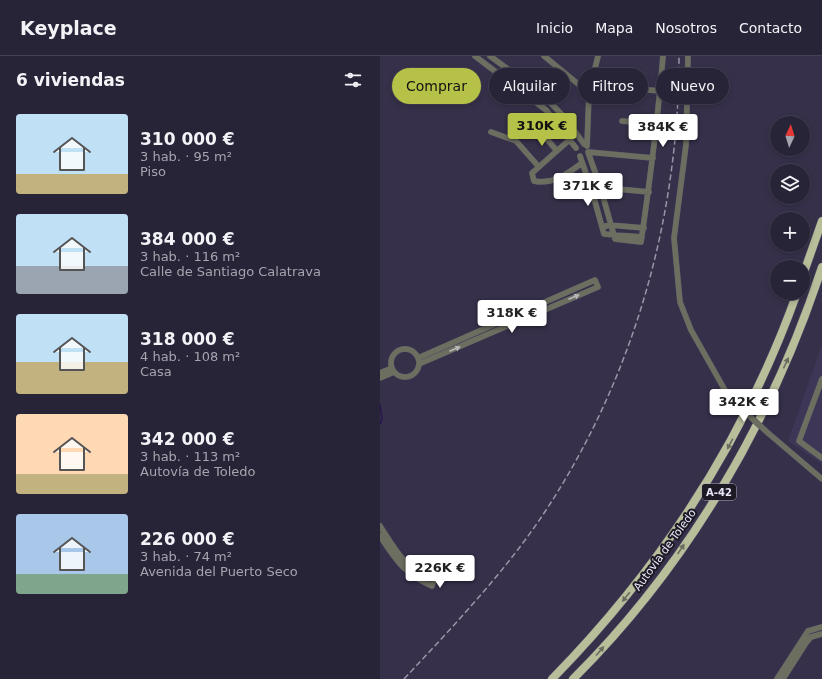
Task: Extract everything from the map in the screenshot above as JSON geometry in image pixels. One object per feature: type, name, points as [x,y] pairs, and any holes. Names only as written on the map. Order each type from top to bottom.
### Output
[{"type":"highway","points":[[808,260],[822,221]]},
{"type":"highway","name":"Autovía de Toledo","points":[[573,679],[596,656],[661,578],[712,504],[742,452],[770,398],[792,348],[820,276],[822,267]]},
{"type":"highway","name":"Autovía de Toledo","points":[[552,679],[598,631],[626,597],[654,562],[696,501],[750,405],[794,300]]},
{"type":"street","points":[[475,56],[546,110],[576,148],[592,191],[604,234],[614,237],[642,237],[649,192],[658,104]]},
{"type":"street","points":[[490,56],[543,95],[566,119],[586,147],[601,189],[614,237]]},
{"type":"street","points":[[544,56],[578,84]]},
{"type":"street","points":[[595,68],[598,56]]},
{"type":"street","points":[[659,56],[663,56],[662,68]]},
{"type":"street","points":[[688,56],[686,144],[674,238],[680,302],[691,330],[726,392],[768,433],[822,479]]},
{"type":"street","points":[[580,156],[585,155],[588,104]]},
{"type":"street","points":[[622,121],[656,124]]},
{"type":"street","points":[[540,131],[557,151]]},
{"type":"street","points":[[491,132],[516,141],[539,166]]},
{"type":"street","points":[[567,142],[532,173],[534,181],[549,183],[563,176],[582,163]]},
{"type":"street","points":[[576,148],[578,145],[653,158]]},
{"type":"street","points":[[592,191],[601,189],[649,192]]},
{"type":"street","points":[[602,227],[610,225],[644,228]]},
{"type":"street","points":[[418,358],[596,280],[598,287],[419,364]]},
{"type":"street","points":[[403,350],[412,351],[418,358],[419,364],[417,370],[410,376],[401,376],[393,370],[392,358],[398,352],[403,350]]},
{"type":"street","points":[[380,373],[393,370]]},
{"type":"street","points":[[380,378],[393,370]]},
{"type":"street","points":[[822,379],[799,441],[822,458]]},
{"type":"street","points":[[380,526],[407,565],[418,573],[434,580],[432,586],[415,578],[399,564],[380,536]]},
{"type":"street","points":[[777,679],[808,631],[822,627]]},
{"type":"street","points":[[782,679],[806,643],[812,637],[822,634]]},
{"type":"shaded area","points":[[822,345],[822,464],[788,441]]},
{"type":"waterway","points":[[380,405],[382,419],[380,424]]},
{"type":"railway","points":[[404,679],[481,594],[534,528],[580,453],[606,400],[629,345],[647,289],[661,232],[671,174],[677,115],[679,56]]}]
